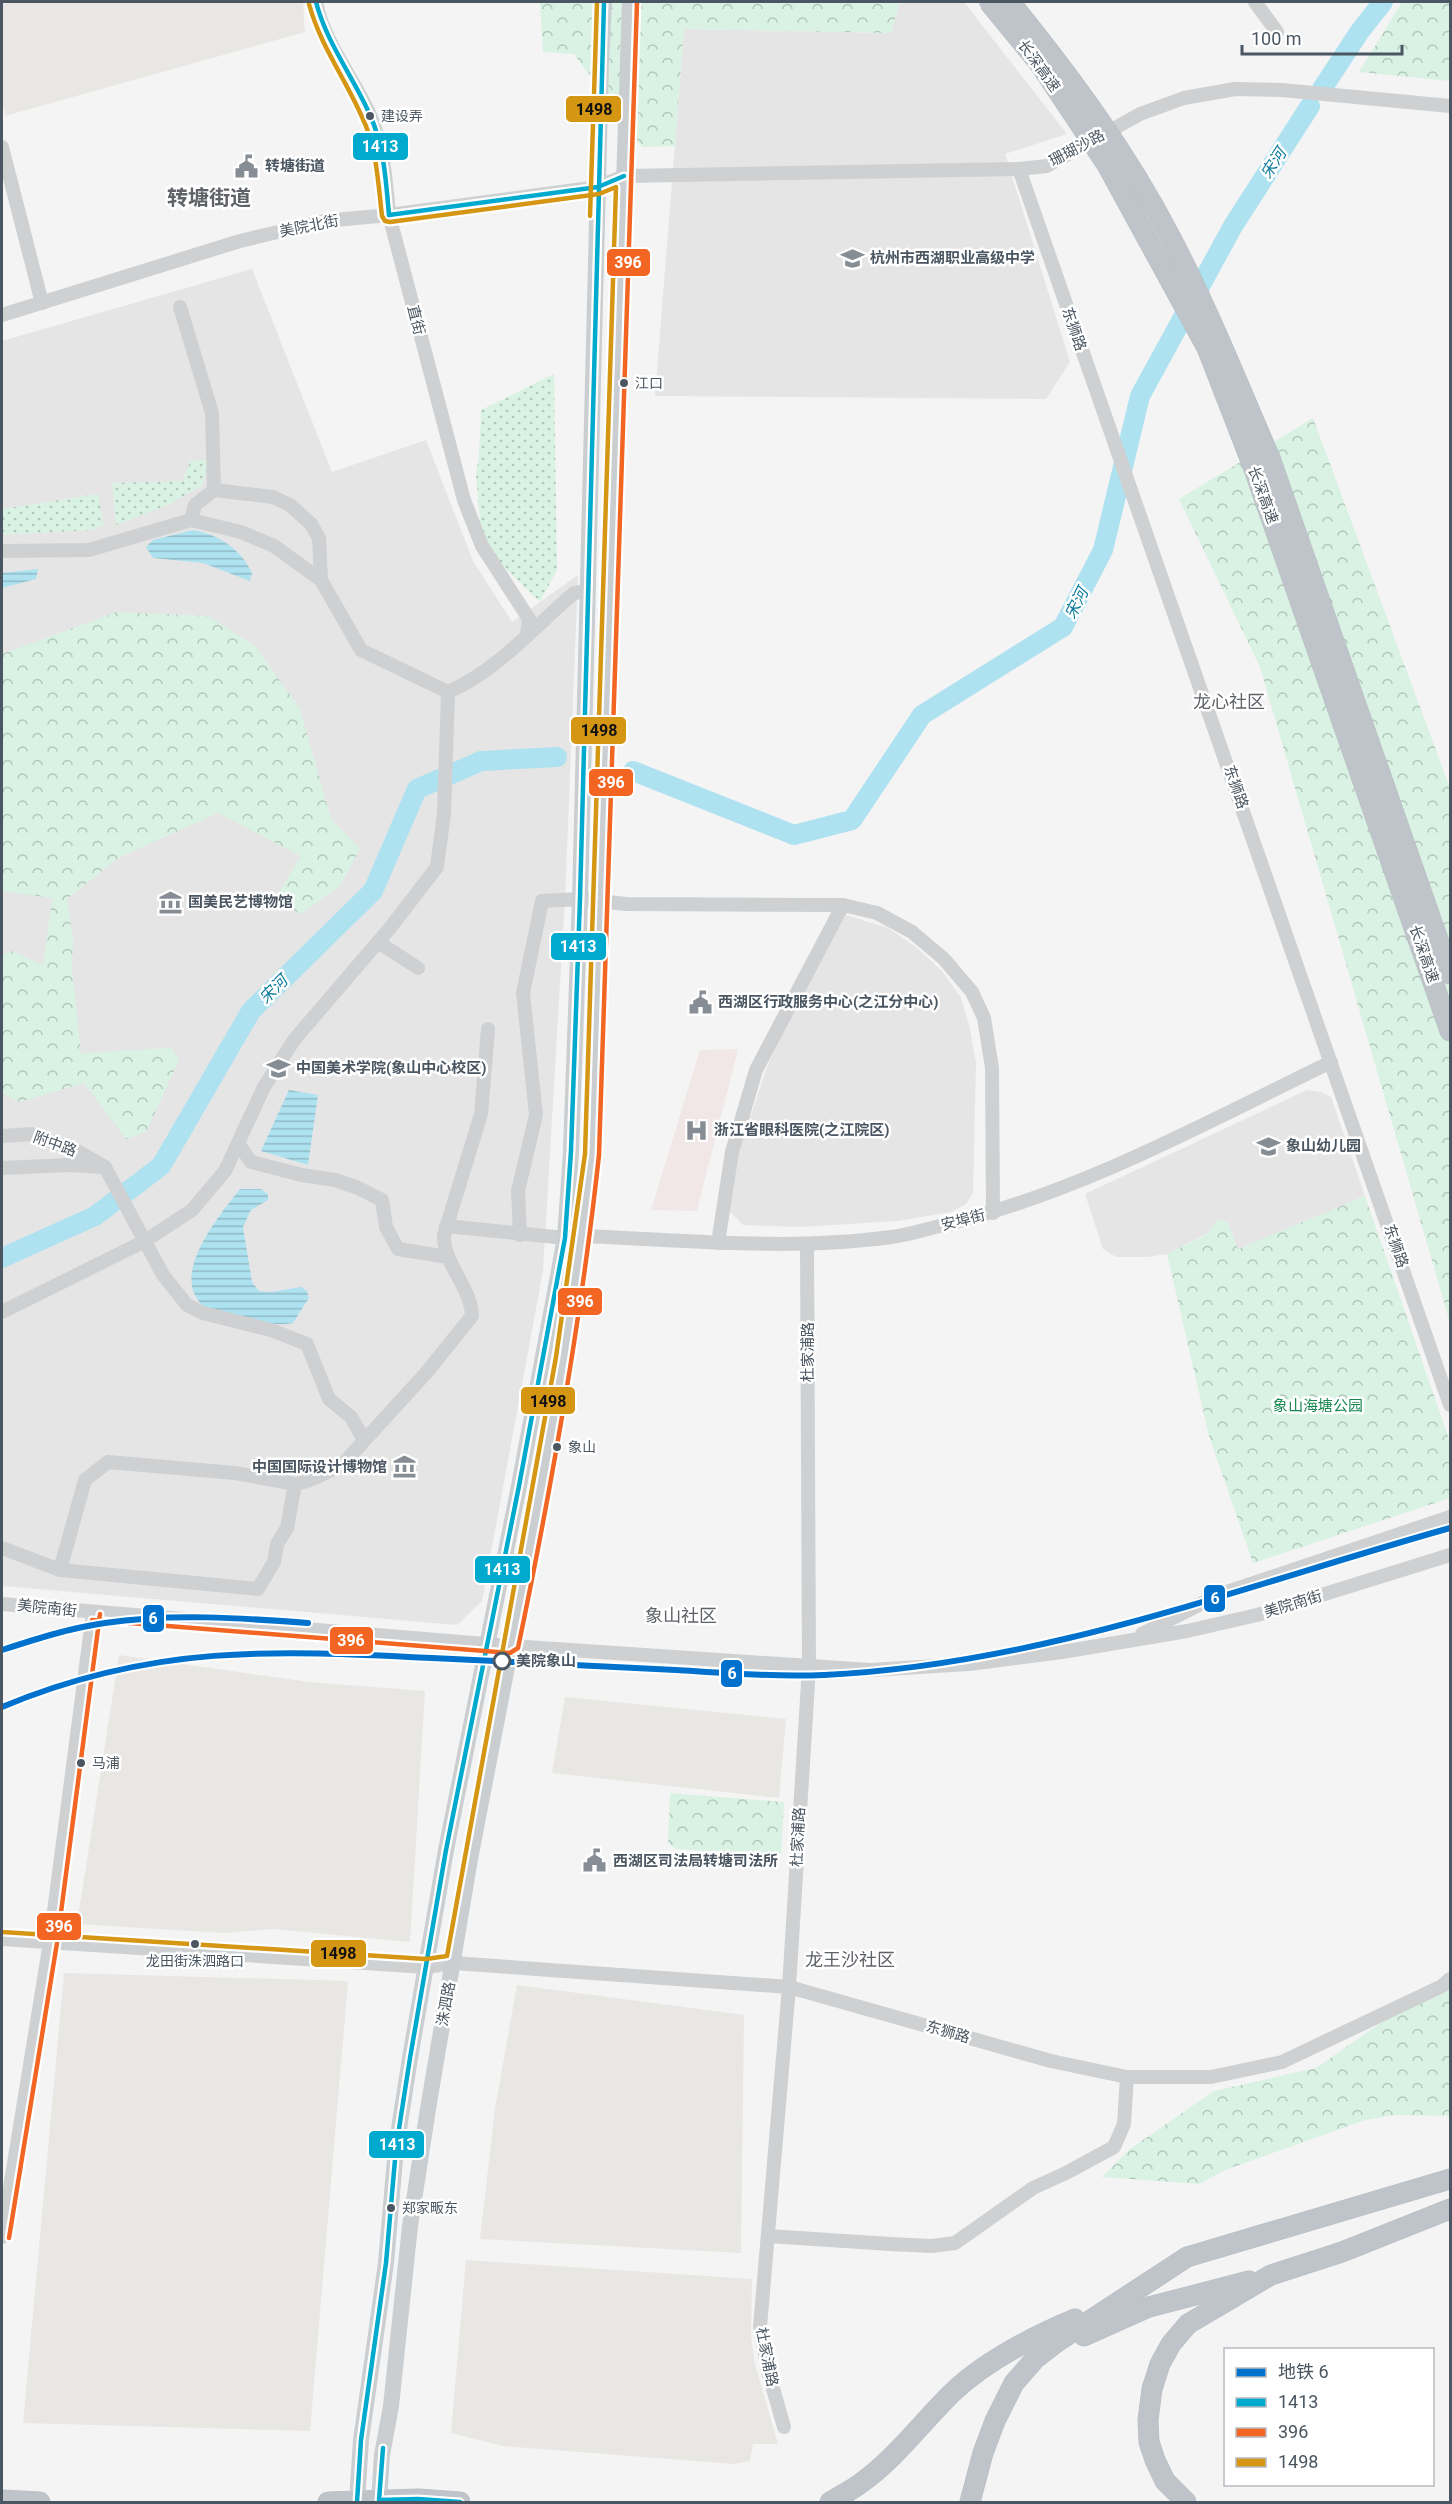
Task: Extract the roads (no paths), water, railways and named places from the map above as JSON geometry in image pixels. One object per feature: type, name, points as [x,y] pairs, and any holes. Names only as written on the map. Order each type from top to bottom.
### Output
[{"type":"highway","name":"长深高速","points":[[989,2],[1039,63],[1113,175],[1207,348],[1262,463],[1450,974]]},
{"type":"highway","name":"长深高速","points":[[1010,2],[1054,56],[1116,143],[1171,237],[1218,337],[1450,1031]]},
{"type":"highway","points":[[970,2502],[983,2453],[995,2421],[1018,2386],[1042,2354],[1122,2299],[1187,2257],[1329,2213],[1450,2179]]},
{"type":"highway","points":[[980,2502],[986,2474],[1018,2386],[1070,2343],[1149,2307],[1271,2275],[1342,2252],[1450,2208]]},
{"type":"highway","points":[[1186,2502],[1166,2481],[1149,2442],[1152,2389],[1160,2364],[1171,2344],[1188,2324],[1271,2275]]},
{"type":"highway","points":[[830,2502],[862,2483],[908,2440],[954,2391],[988,2365],[1044,2332],[1122,2299]]},
{"type":"highway","points":[[328,2502],[418,2499],[460,2502]]},
{"type":"highway","points":[[2,2500],[40,2502]]},
{"type":"main road","name":"洙泗路","points":[[357,2501],[361,2440],[386,2263],[396,2148],[446,1850],[519,1486],[565,1239],[571,1151],[580,899],[600,63],[604,2]]},
{"type":"main road","name":"洙泗路","points":[[379,2501],[382,2455],[391,2406],[410,2226],[470,1859],[549,1449],[583,1236],[592,1155],[630,2]]},
{"type":"street","name":"直街","points":[[316,2],[321,23],[377,133],[386,174],[389,215],[464,500],[482,546],[529,620],[527,634]]},
{"type":"street","points":[[1255,2],[1277,32]]},
{"type":"street","name":"珊瑚沙路","points":[[624,176],[1019,169],[1047,166],[1140,114],[1184,98],[1235,89],[1282,90],[1450,106]]},
{"type":"street","points":[[2,147],[42,303]]},
{"type":"street","name":"东狮路","points":[[1019,169],[1450,1405]]},
{"type":"street","name":"美院北街","points":[[2,315],[240,241],[324,221],[389,215],[598,187],[624,176]]},
{"type":"street","points":[[180,307],[212,413],[214,490]]},
{"type":"street","points":[[191,520],[195,505],[214,490],[273,497],[290,505],[311,524],[319,538],[321,580]]},
{"type":"street","points":[[2,551],[89,550],[191,520],[229,528],[274,546],[321,580],[361,650],[448,692]]},
{"type":"street","points":[[448,692],[470,682],[490,668],[574,593],[587,591]]},
{"type":"street","points":[[2,1312],[145,1241],[192,1210],[225,1170],[264,1087],[294,1040],[378,942],[437,867],[444,813],[448,692]]},
{"type":"street","points":[[520,1234],[518,1191],[536,1115],[524,993],[542,901],[580,899],[601,899],[626,904],[843,905],[877,913],[912,932],[944,959],[972,992],[984,1018],[992,1068],[993,1213]]},
{"type":"street","points":[[718,1243],[732,1152],[756,1070],[843,905]]},
{"type":"street","points":[[378,942],[418,968]]},
{"type":"street","points":[[60,1570],[85,1480],[108,1462],[235,1473],[295,1484],[308,1482],[342,1465],[426,1373],[472,1316],[466,1293],[448,1257],[444,1243],[446,1226],[481,1114],[488,1029]]},
{"type":"street","name":"安埠街","points":[[446,1226],[565,1239],[583,1236],[718,1243],[807,1244],[892,1237],[993,1213],[1120,1165],[1331,1062]]},
{"type":"street","name":"附中路","points":[[2,1136],[32,1134],[79,1152],[105,1167]]},
{"type":"street","points":[[238,1143],[251,1162],[356,1186],[382,1200],[386,1227],[398,1249],[448,1257]]},
{"type":"street","points":[[2,1168],[69,1165],[105,1167],[163,1275],[187,1305],[203,1313],[271,1330],[307,1344],[329,1399],[351,1418],[364,1440]]},
{"type":"street","name":"杜家浦路","points":[[784,2427],[768,2371],[760,2327],[789,1987],[809,1667],[807,1244]]},
{"type":"street","points":[[2,1548],[60,1570],[258,1589],[274,1562],[277,1544],[287,1528],[295,1484]]},
{"type":"street","name":"美院南街","points":[[1132,1639],[1218,1595],[1450,1517]]},
{"type":"street","name":"美院南街","points":[[2,1604],[511,1646],[870,1670],[969,1664],[1062,1652],[1186,1631],[1257,1615],[1450,1555]]},
{"type":"street","points":[[2,2237],[50,1942],[93,1613]]},
{"type":"street","name":"东狮路","points":[[2,1939],[426,1967],[453,1963],[789,1987],[1052,2061],[1127,2077],[1211,2077],[1282,2062],[1442,1986],[1450,1979]]},
{"type":"street","points":[[768,2236],[932,2246],[955,2243],[1033,2188],[1114,2147],[1124,2124],[1127,2077]]},
{"type":"water","points":[[193,530],[220,539],[235,550],[252,573],[250,581],[203,563],[153,558],[146,547],[153,540]]},
{"type":"water","points":[[38,569],[36,579],[2,588],[2,573]]},
{"type":"water","points":[[289,1090],[318,1095],[308,1165],[261,1151]]},
{"type":"water","points":[[240,1189],[261,1189],[268,1194],[268,1200],[251,1210],[243,1227],[252,1282],[259,1291],[271,1292],[301,1287],[307,1291],[309,1298],[293,1323],[271,1324],[217,1313],[207,1309],[195,1296],[191,1281],[193,1265],[200,1248],[209,1231]]},
{"type":"waterway","name":"宋河","points":[[1322,89],[1360,31],[1383,2]]},
{"type":"waterway","name":"宋河","points":[[633,771],[794,835],[852,820],[922,715],[1063,627],[1103,550],[1140,396],[1233,226],[1310,106]]},
{"type":"waterway","name":"宋河","points":[[2,1258],[95,1216],[161,1166],[251,1011],[373,891],[417,789],[481,761],[557,757]]},
{"type":"metro line","name":"6","points":[[2,1707],[57,1686],[110,1672],[162,1662],[266,1653],[374,1655],[769,1675],[824,1675],[905,1668],[984,1656],[1141,1620],[1450,1528]]},
{"type":"metro line","name":"6","points":[[2,1650],[79,1628],[130,1620],[206,1617],[308,1623]]},
{"type":"place","name":"建设弄","points":[[370,116]]},
{"type":"place","name":"转塘街道","points":[[247,166]]},
{"type":"place","name":"杭州市西湖职业高级中学","points":[[852,258]]},
{"type":"place","name":"江口","points":[[624,383]]},
{"type":"place","name":"国美民艺博物馆","points":[[170,902]]},
{"type":"place","name":"西湖区行政服务中心(之江分中心)","points":[[700,1002]]},
{"type":"place","name":"中国美术学院(象山中心校区)","points":[[278,1068]]},
{"type":"place","name":"浙江省眼科医院(之江院区)","points":[[696,1130]]},
{"type":"place","name":"象山幼儿园","points":[[1268,1146]]},
{"type":"place","name":"象山","points":[[557,1447]]},
{"type":"place","name":"中国国际设计博物馆","points":[[405,1467]]},
{"type":"place","name":"美院象山","points":[[502,1661]]},
{"type":"place","name":"马浦","points":[[81,1763]]},
{"type":"place","name":"西湖区司法局转塘司法所","points":[[595,1861]]},
{"type":"place","name":"龙田街洙泗路口","points":[[195,1944]]},
{"type":"place","name":"郑家畈东","points":[[391,2208]]},
{"type":"district","name":"转塘街道","points":[[209,198]]},
{"type":"district","name":"龙心社区","points":[[1229,702]]},
{"type":"district","name":"象山社区","points":[[681,1616]]},
{"type":"district","name":"龙王沙社区","points":[[850,1960]]},
{"type":"park label","name":"象山海塘公园","points":[[1318,1406]]}]
